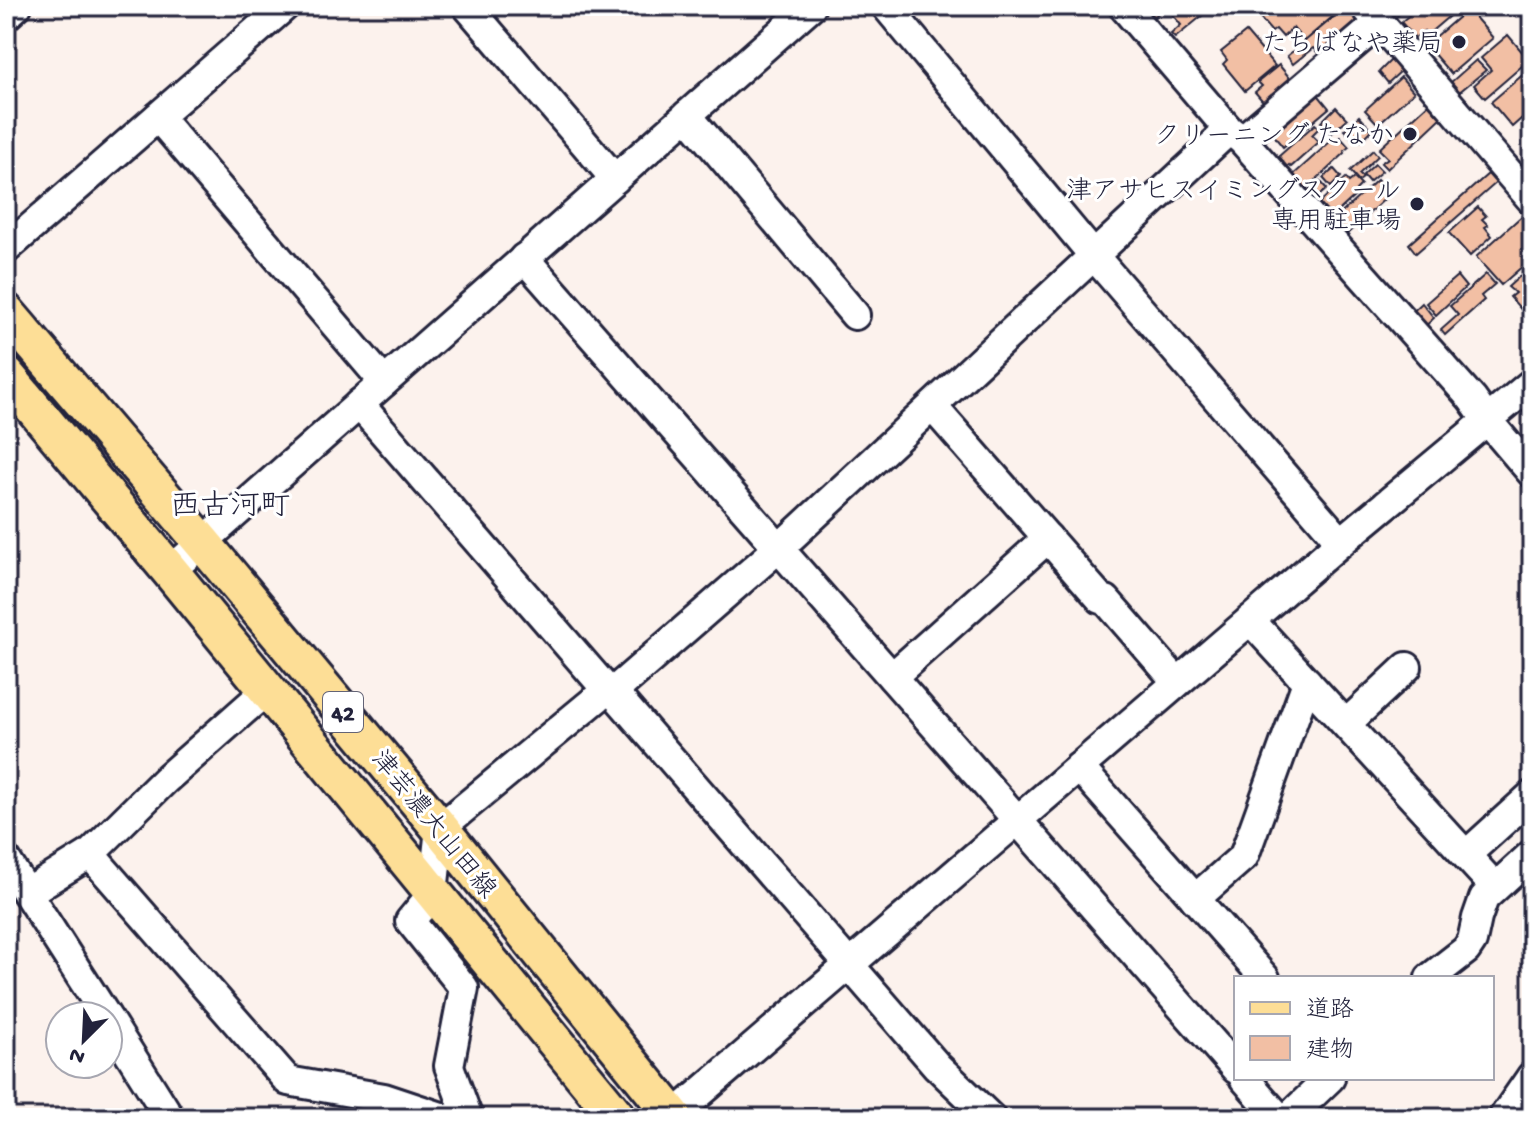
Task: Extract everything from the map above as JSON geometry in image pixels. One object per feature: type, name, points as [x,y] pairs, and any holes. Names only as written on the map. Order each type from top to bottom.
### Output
[{"type":"main road","name":"津芸濃大山田線","points":[[6,312],[440,828],[673,1117]]},
{"type":"main road","name":"津芸濃大山田線","points":[[6,375],[268,689],[618,1118]]},
{"type":"street","points":[[6,16],[17,6]]},
{"type":"street","points":[[6,249],[285,6]]},
{"type":"street","points":[[467,6],[615,179]]},
{"type":"street","points":[[170,571],[811,6]]},
{"type":"street","points":[[886,6],[1094,256],[1341,542]]},
{"type":"street","points":[[1123,6],[1472,399],[1532,473]]},
{"type":"street","points":[[468,1118],[449,1066],[464,988],[410,921],[433,893],[440,828],[610,691],[778,547],[1094,256],[1372,14],[1532,200]]},
{"type":"street","points":[[687,115],[855,315]]},
{"type":"street","points":[[158,117],[384,382]]},
{"type":"street","points":[[524,258],[1234,1067]]},
{"type":"street","points":[[673,1117],[1177,682],[1532,383]]},
{"type":"street","points":[[359,404],[937,1066],[991,1118]]},
{"type":"street","points":[[933,407],[1177,682]]},
{"type":"street","points":[[892,677],[1048,538]]},
{"type":"street","points":[[1250,620],[1495,887]]},
{"type":"street","points":[[1346,724],[1407,667]]},
{"type":"street","points":[[1195,899],[1244,856],[1307,682]]},
{"type":"street","points":[[27,893],[90,854],[165,780],[268,689]]},
{"type":"street","points":[[1079,767],[1263,976]]},
{"type":"street","points":[[1466,855],[1532,795]]},
{"type":"street","points":[[90,854],[288,1081],[384,1098],[444,1118]]},
{"type":"street","points":[[1433,976],[1466,950],[1472,941],[1484,898],[1532,854]]},
{"type":"street","points":[[6,860],[96,1000]]},
{"type":"street","points":[[124,1044],[170,1118]]},
{"type":"street","points":[[1503,1118],[1532,1076]]},
{"type":"street","points":[[1246,1080],[1279,1118]]},
{"type":"street","points":[[1288,1118],[1328,1080]]},
{"type":"building","points":[[1143,6],[1167,6],[1149,21],[1140,9]]},
{"type":"building","points":[[1214,6],[1175,38],[1171,34],[1181,25],[1167,8]]},
{"type":"building","points":[[1270,6],[1331,6],[1337,13],[1304,41],[1293,28],[1283,37],[1276,29],[1272,32],[1258,16]]},
{"type":"building","points":[[1347,6],[1362,24],[1322,57],[1313,48],[1293,64],[1287,56]]},
{"type":"building","points":[[1384,6],[1408,6],[1395,18]]},
{"type":"building","points":[[1420,6],[1461,6],[1427,35],[1424,31],[1415,38],[1401,22]]},
{"type":"building","name":"たちばなや薬局","points":[[1468,9],[1493,38],[1451,74],[1426,45]]},
{"type":"building","points":[[1246,32],[1275,66],[1245,91],[1223,64],[1227,60],[1221,52]]},
{"type":"building","points":[[1508,35],[1529,60],[1485,98],[1474,85],[1491,70],[1481,58]]},
{"type":"building","points":[[1391,60],[1401,71],[1388,83],[1379,72]]},
{"type":"building","points":[[1476,60],[1486,70],[1458,93],[1450,83]]},
{"type":"building","points":[[1279,65],[1294,83],[1267,106],[1255,92],[1262,86],[1258,82]]},
{"type":"building","points":[[1526,72],[1532,79],[1532,109],[1512,127],[1491,102]]},
{"type":"building","points":[[1401,77],[1414,92],[1378,124],[1365,110]]},
{"type":"building","points":[[1315,91],[1329,108],[1283,147],[1269,130]]},
{"type":"building","name":"クリーニング たなか","points":[[1428,104],[1441,118],[1387,169],[1381,163],[1388,158],[1379,149]]},
{"type":"building","points":[[1336,107],[1347,119],[1331,134],[1321,122]]},
{"type":"building","points":[[1359,116],[1372,130],[1361,141],[1355,134],[1352,138],[1344,130]]},
{"type":"building","points":[[1315,124],[1319,128],[1312,135],[1319,142],[1286,168],[1279,156]]},
{"type":"building","points":[[1340,137],[1349,147],[1305,190],[1292,176],[1332,140],[1334,143]]},
{"type":"building","points":[[1373,150],[1378,156],[1359,174],[1363,178],[1359,181],[1350,171]]},
{"type":"building","points":[[1375,164],[1382,171],[1369,182],[1363,175]]},
{"type":"building","points":[[1334,169],[1341,177],[1331,187],[1323,178]]},
{"type":"building","points":[[1488,174],[1496,183],[1416,253],[1409,244]]},
{"type":"building","points":[[1346,178],[1349,182],[1354,178],[1361,185],[1356,190],[1358,193],[1331,218],[1318,204]]},
{"type":"building","points":[[1377,180],[1390,194],[1347,234],[1334,220]]},
{"type":"building","points":[[1320,181],[1327,189],[1314,200],[1307,192]]},
{"type":"building","points":[[1478,207],[1486,216],[1482,219],[1492,236],[1470,256],[1449,233]]},
{"type":"building","points":[[1524,214],[1532,223],[1532,258],[1501,285],[1476,257]]},
{"type":"building","points":[[1530,267],[1532,322],[1510,297],[1515,293],[1508,287]]},
{"type":"building","points":[[1486,274],[1495,284],[1481,296],[1484,300],[1445,335],[1441,330],[1458,315],[1450,306]]},
{"type":"building","points":[[1457,276],[1466,287],[1436,315],[1426,303]]},
{"type":"building","points":[[1422,303],[1434,318],[1420,331],[1407,317]]},
{"type":"place","name":"たちばなや薬局","points":[[1459,42]]},
{"type":"place","name":"クリーニング たなか","points":[[1410,134]]},
{"type":"place","name":"津アサヒスイミングスクール 専用駐車場","points":[[1417,204]]},
{"type":"district","name":"西古河町","points":[[230,504]]}]
